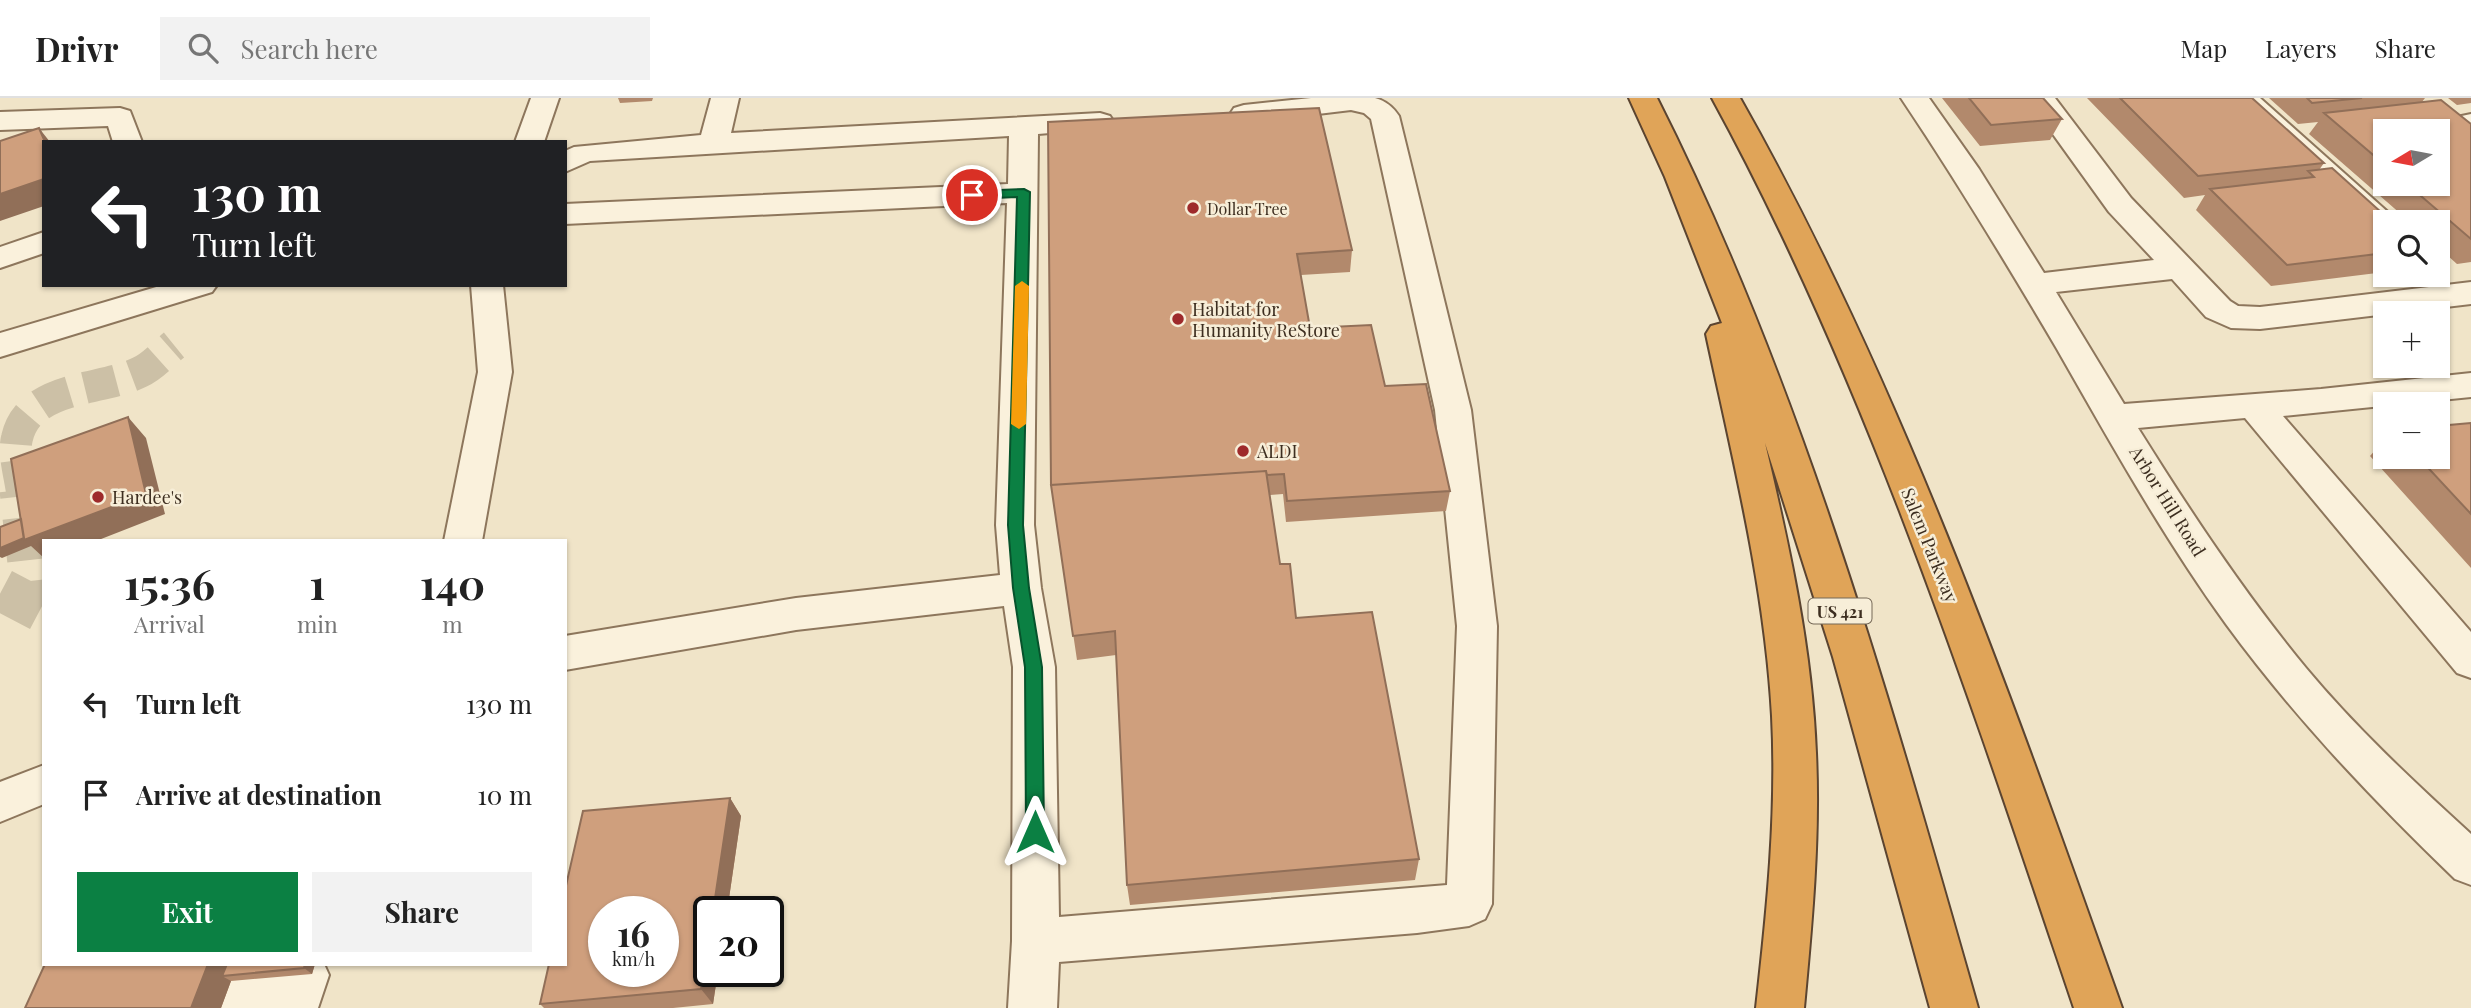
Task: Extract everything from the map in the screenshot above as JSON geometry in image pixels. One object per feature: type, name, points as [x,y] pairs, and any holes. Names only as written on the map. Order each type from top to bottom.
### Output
[{"type":"highway","name":"US 421","points":[[1643,98],[1700,222],[1755,363],[1816,534],[1882,749],[1954,1008]]},
{"type":"highway","name":"Salem Parkway","points":[[1726,98],[1795,232],[1855,362],[1928,535],[2010,754],[2098,1008]]},
{"type":"highway","points":[[1700,222],[1770,558],[1784,636],[1793,715],[1795,808],[1789,919],[1780,1008]]},
{"type":"street","points":[[530,140],[551,98]]},
{"type":"street","points":[[714,143],[725,98]]},
{"type":"street","name":"Arbor Hill Road","points":[[1915,98],[2037,284],[2151,478],[2224,589],[2290,678],[2375,775],[2471,864]]},
{"type":"street","points":[[2041,98],[2120,205],[2218,309],[2231,317],[2260,318],[2467,294]]},
{"type":"street","points":[[2243,98],[2373,214]]},
{"type":"street","points":[[1036,941],[1417,911],[1469,904],[1478,626],[1453,410],[1385,116],[1373,106],[1351,102],[1214,116]]},
{"type":"street","points":[[0,121],[120,117],[127,140]]},
{"type":"street","points":[[567,162],[584,153],[714,143],[1132,120]]},
{"type":"street","points":[[1024,127],[1015,525],[1021,588],[1034,667],[1036,941],[1032,1008]]},
{"type":"street","points":[[57,140],[82,134],[103,140]]},
{"type":"street","points":[[567,214],[1024,192]]},
{"type":"street","points":[[0,258],[42,243]]},
{"type":"street","points":[[2037,284],[2179,268]]},
{"type":"street","points":[[2450,281],[2467,294]]},
{"type":"street","points":[[0,345],[193,287]]},
{"type":"street","points":[[463,539],[495,372],[487,287]]},
{"type":"street","points":[[2116,418],[2471,385]]},
{"type":"street","points":[[2254,405],[2471,661]]},
{"type":"street","points":[[567,653],[796,614],[1021,588]]},
{"type":"street","points":[[0,802],[42,785]]},
{"type":"building","points":[[1969,98],[2043,98],[2062,119],[1991,125]]},
{"type":"building","points":[[2120,98],[2252,98],[2324,163],[2198,176]]},
{"type":"building","points":[[2307,98],[2362,98],[2312,103]]},
{"type":"building","points":[[2441,100],[2471,124],[2471,239],[2450,221],[2450,210],[2437,210],[2421,196],[2450,196],[2450,119],[2373,119],[2373,155],[2324,113]]},
{"type":"building","points":[[1319,108],[1352,250],[1297,254],[1310,328],[1371,325],[1385,386],[1426,384],[1450,491],[1287,501],[1284,474],[1267,475],[1266,471],[1051,485],[1048,122]]},
{"type":"building","points":[[39,128],[44,140],[42,140],[42,180],[0,194],[0,141]]},
{"type":"building","points":[[2332,168],[2379,210],[2373,210],[2373,254],[2287,265],[2210,189],[2314,177],[2308,171]]},
{"type":"building","points":[[128,417],[146,494],[24,540],[11,459]]},
{"type":"building","points":[[2471,423],[2471,514],[2429,469],[2450,469],[2450,425]]},
{"type":"building","points":[[1266,471],[1280,564],[1290,564],[1296,618],[1372,612],[1419,859],[1127,885],[1115,631],[1073,636],[1051,485]]},
{"type":"building","points":[[21,519],[24,538],[0,548],[0,527]]},
{"type":"building","points":[[730,798],[715,896],[693,896],[693,987],[701,989],[540,1004],[549,966],[567,966],[567,881],[583,811]]},
{"type":"building","points":[[44,966],[207,966],[191,1008],[25,1008]]},
{"type":"building","points":[[226,966],[304,966],[304,968],[222,976]]},
{"type":"tunnel","points":[[22,492],[16,444],[24,421],[36,408],[69,392],[140,372],[174,345]]},
{"type":"tunnel","points":[[11,619],[31,581],[21,490]]},
{"type":"slow traffic","points":[[1019,424],[1022,286]]},
{"type":"place","name":"Dollar Tree","points":[[1193,208]]},
{"type":"place","name":"Habitat for Humanity ReStore","points":[[1178,319]]},
{"type":"place","name":"ALDI","points":[[1243,451]]},
{"type":"place","name":"Hardee's","points":[[98,497]]},
{"type":"route","points":[[972,195],[1024,192],[1015,525],[1021,588],[1034,667],[1035,832]]}]
